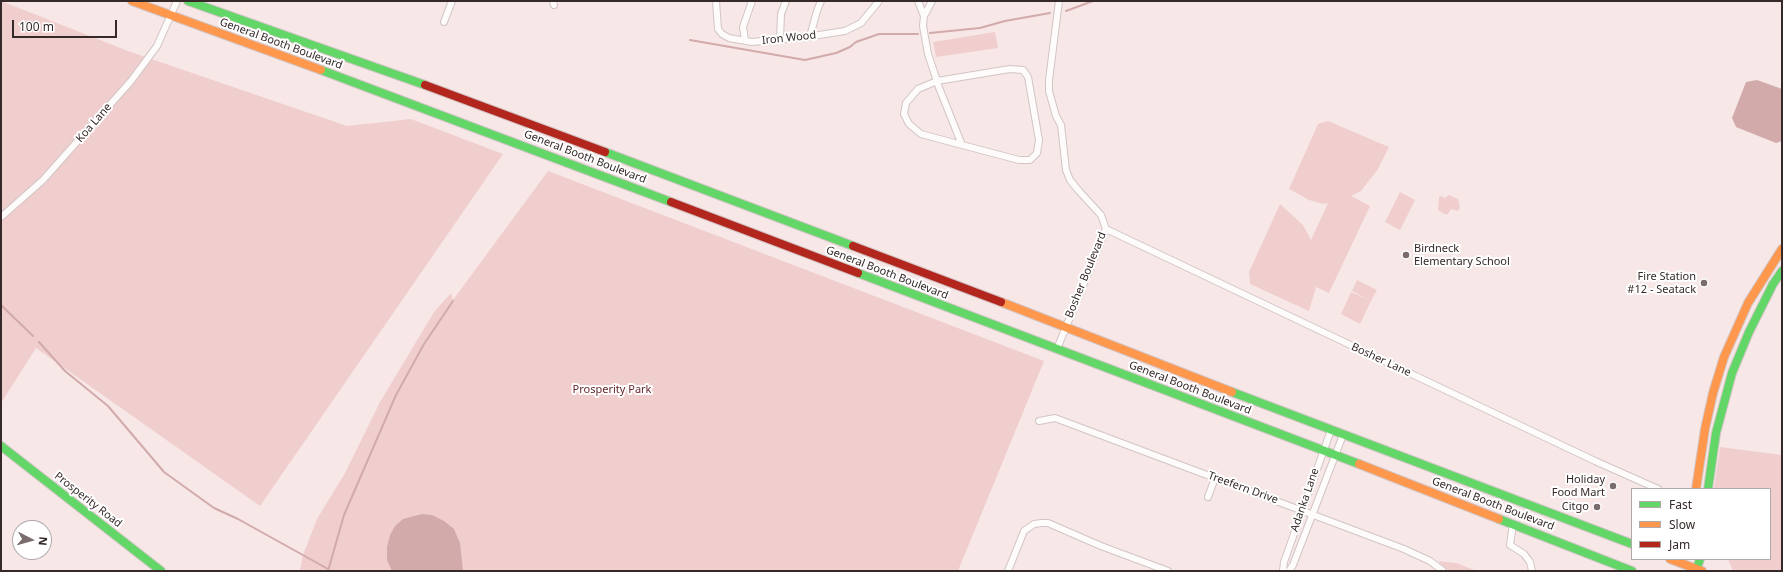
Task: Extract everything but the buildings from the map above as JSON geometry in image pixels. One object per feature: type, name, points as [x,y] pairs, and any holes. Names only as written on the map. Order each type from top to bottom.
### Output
[{"type":"main road","name":"General Booth Boulevard","points":[[132,1],[470,125],[1335,454],[1632,571]]},
{"type":"main road","name":"General Booth Boulevard","points":[[188,1],[480,105],[1065,326],[1343,435],[1631,544]]},
{"type":"main road","points":[[1696,488],[1705,429],[1713,393],[1724,357],[1748,303],[1782,248]]},
{"type":"main road","points":[[1708,488],[1716,433],[1732,373],[1748,332],[1773,284],[1782,271]]},
{"type":"main road","name":"Prosperity Road","points":[[1,446],[161,571]]},
{"type":"main road","points":[[1673,560],[1698,570]]},
{"type":"main road","points":[[1693,560],[1698,570]]},
{"type":"main road","points":[[1698,570],[1700,560]]},
{"type":"street","name":"Koa Lane","points":[[1,216],[43,180],[131,81],[157,46],[177,1]]},
{"type":"street","points":[[444,22],[452,1]]},
{"type":"street","name":"Iron Wood","points":[[716,1],[718,30],[729,38],[752,42],[780,40],[845,31],[861,23],[879,1]]},
{"type":"street","points":[[745,40],[743,27],[752,1]]},
{"type":"street","points":[[780,40],[781,14],[786,1]]},
{"type":"street","points":[[810,36],[821,1]]},
{"type":"street","points":[[918,1],[924,16]]},
{"type":"street","points":[[932,1],[924,16],[923,26],[928,54],[962,145]]},
{"type":"street","name":"Bosher Boulevard","points":[[1057,349],[1065,326],[1106,228],[1101,215],[1070,180],[1066,170],[1061,125],[1056,116],[1049,91],[1049,80],[1059,1]]},
{"type":"street","points":[[1017,68],[1023,70],[1028,77],[1039,140],[1037,152],[1030,160],[1019,160],[962,145],[921,134],[909,124],[904,114],[906,103],[918,89],[937,81],[1017,68]]},
{"type":"street","name":"Bosher Lane","points":[[1106,228],[1595,462],[1656,488]]},
{"type":"street","name":"Treefern Drive","points":[[1039,420],[1055,418],[1302,510],[1422,556],[1443,571]]},
{"type":"street","name":"Adanka Lane","points":[[1284,571],[1284,562],[1331,430]]},
{"type":"street","name":"Adanka Lane","points":[[1289,571],[1293,565],[1343,435]]},
{"type":"street","points":[[1208,497],[1215,478]]},
{"type":"street","points":[[1008,571],[1024,531],[1034,524],[1048,523],[1101,546],[1168,571]]},
{"type":"street","points":[[1513,524],[1510,545],[1524,554],[1530,562],[1532,571]]},
{"type":"green space","points":[[1,1],[128,51],[347,126],[411,119],[503,154],[260,506],[36,348],[1,403]]},
{"type":"green space","points":[[995,32],[998,48],[936,57],[933,42]]},
{"type":"green space","points":[[1328,121],[1389,147],[1378,169],[1361,191],[1351,196],[1370,206],[1329,293],[1316,287],[1309,311],[1250,284],[1249,272],[1280,204],[1303,225],[1311,240],[1328,203],[1323,204],[1309,200],[1289,189],[1318,124]]},
{"type":"green space","name":"Prosperity Park","points":[[548,171],[1044,361],[958,571],[300,571],[303,555],[317,519],[345,473],[380,402],[434,312],[451,293],[453,300]]},
{"type":"green space","points":[[1400,192],[1415,200],[1400,230],[1385,222]]},
{"type":"green space","points":[[1449,195],[1458,199],[1460,207],[1458,211],[1451,209],[1448,214],[1444,214],[1438,210],[1439,197],[1441,196],[1445,198]]},
{"type":"green space","points":[[1357,280],[1377,290],[1371,301],[1352,291]]},
{"type":"green space","points":[[1351,292],[1371,301],[1360,324],[1341,314]]},
{"type":"green space","points":[[1720,447],[1782,455],[1782,571],[1733,571],[1728,560],[1771,560],[1771,488],[1714,488]]},
{"type":"green space","points":[[1438,561],[1456,563],[1477,571],[1449,571]]},
{"type":"shaded area","points":[[1757,80],[1782,89],[1782,141],[1776,143],[1736,127],[1732,118],[1746,82]]},
{"type":"shaded area","points":[[422,514],[432,515],[444,521],[454,529],[460,543],[463,571],[392,571],[387,560],[387,547],[390,535],[395,526],[403,519]]},
{"type":"waterway","points":[[1066,11],[1093,1]]},
{"type":"waterway","points":[[930,33],[980,28],[1005,21],[1050,13]]},
{"type":"waterway","points":[[690,40],[805,60],[836,53],[850,47],[856,42],[879,34],[918,34]]},
{"type":"waterway","points":[[328,571],[344,515],[396,395],[424,344],[453,301]]},
{"type":"waterway","points":[[1,305],[33,336]]},
{"type":"waterway","points":[[39,342],[65,371],[108,406],[164,472],[214,508],[238,519],[328,569]]},
{"type":"traffic: fast","points":[[188,1],[425,85]]},
{"type":"traffic: fast","points":[[321,70],[671,202]]},
{"type":"traffic: fast","points":[[605,152],[853,246]]},
{"type":"traffic: fast","points":[[1708,488],[1716,433],[1732,373],[1749,332],[1773,284],[1782,271]]},
{"type":"traffic: fast","points":[[858,273],[1359,464]]},
{"type":"traffic: fast","points":[[1232,392],[1631,544]]},
{"type":"traffic: fast","points":[[1,446],[161,571]]},
{"type":"traffic: fast","points":[[1499,519],[1632,571]]},
{"type":"traffic: fast","points":[[1696,571],[1700,560]]},
{"type":"traffic: slow","points":[[132,1],[321,70]]},
{"type":"traffic: slow","points":[[1696,488],[1705,429],[1713,393],[1724,357],[1748,303],[1782,249]]},
{"type":"traffic: slow","points":[[1001,302],[1232,392]]},
{"type":"traffic: slow","points":[[1359,464],[1499,519]]},
{"type":"traffic: slow","points":[[1673,560],[1702,571]]},
{"type":"traffic: jam","points":[[425,85],[605,152]]},
{"type":"traffic: jam","points":[[671,202],[858,273]]},
{"type":"traffic: jam","points":[[853,246],[1001,302]]},
{"type":"place","name":"Birdneck Elementary School","points":[[1406,255]]},
{"type":"place","name":"Fire Station #12 - Seatack","points":[[1704,283]]},
{"type":"place","name":"Holiday Food Mart","points":[[1613,486]]},
{"type":"place","name":"Citgo","points":[[1597,507]]}]
